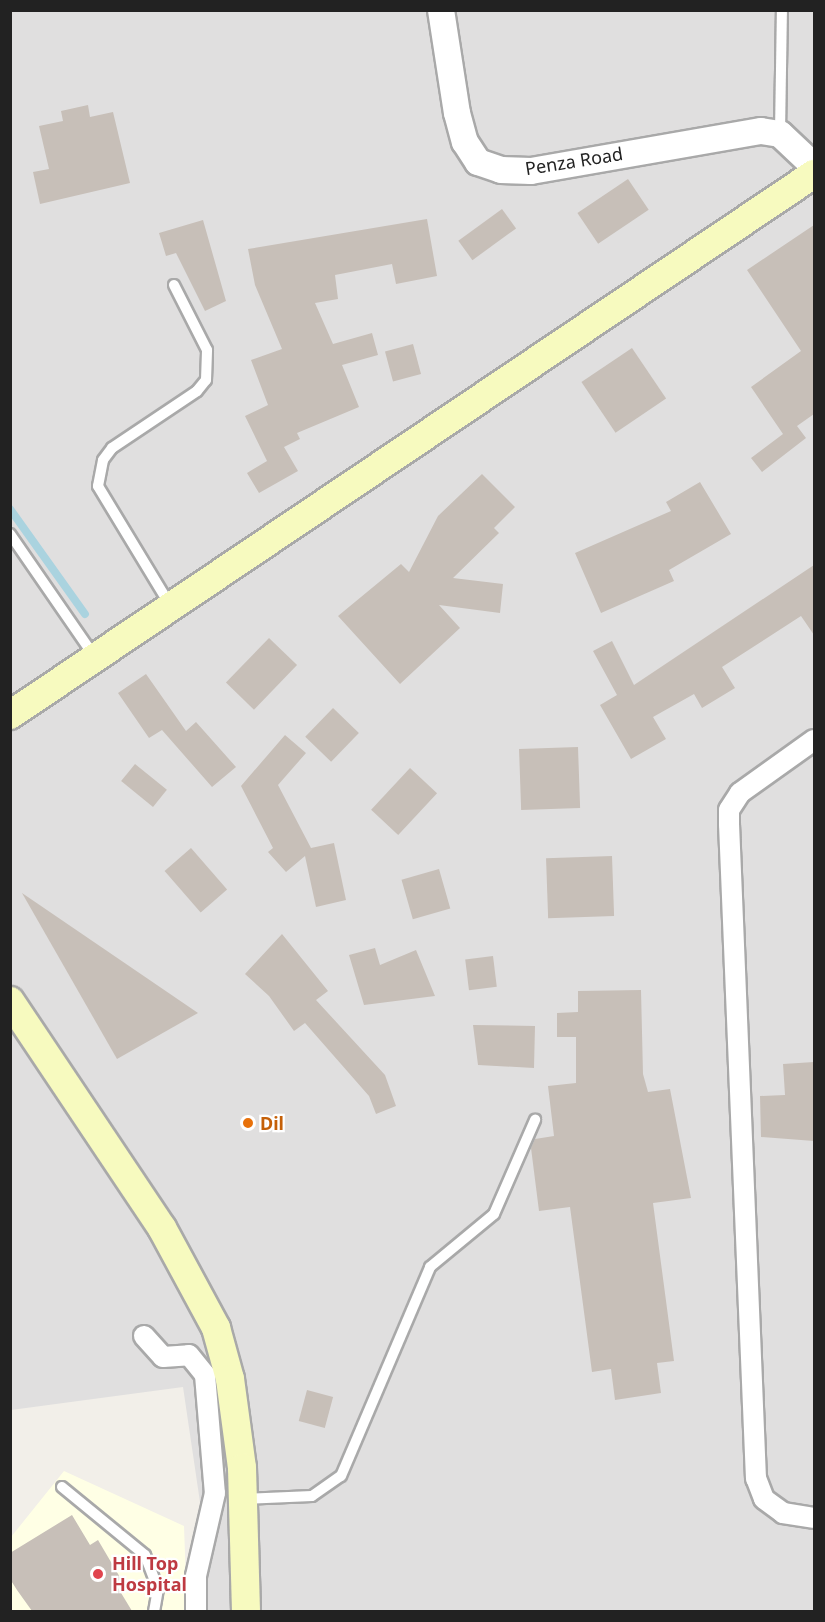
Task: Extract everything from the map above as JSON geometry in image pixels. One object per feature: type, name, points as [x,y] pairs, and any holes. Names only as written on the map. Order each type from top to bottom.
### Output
[{"type":"main road","points":[[10,715],[814,174]]},
{"type":"main road","points":[[10,1001],[192,1277],[230,1379],[243,1499],[246,1611]]},
{"type":"street","name":"Penza Road","points":[[441,10],[457,113],[465,142],[478,162],[501,170],[531,171],[761,131],[780,134]]},
{"type":"street","points":[[780,134],[814,166]]},
{"type":"street","points":[[814,740],[740,793],[729,810],[756,1478],[764,1499],[783,1513],[814,1518]]},
{"type":"street","points":[[144,1336],[163,1357],[189,1355],[205,1374],[215,1493],[197,1565],[196,1611]]},
{"type":"lane","points":[[780,134],[782,10]]},
{"type":"lane","points":[[171,607],[98,486],[98,473],[112,448],[197,391],[206,380],[207,350],[174,285]]},
{"type":"lane","points":[[10,534],[96,657]]},
{"type":"lane","points":[[243,1499],[312,1496],[341,1476],[430,1267],[494,1214],[535,1120]]},
{"type":"lane","points":[[63,1487],[145,1555],[158,1589],[154,1611]]},
{"type":"shaded area","points":[[10,11],[814,11],[814,1611],[202,1611],[201,1509],[183,1387],[11,1410]]},
{"type":"shaded area","name":"Hill Top Hospital","points":[[64,1471],[184,1526],[187,1611],[11,1612],[11,1537]]},
{"type":"building","points":[[88,105],[90,117],[113,112],[130,183],[40,204],[33,172],[49,169],[39,126],[63,121],[61,111]]},
{"type":"building","points":[[628,179],[649,210],[598,244],[577,213]]},
{"type":"building","points":[[502,209],[516,228],[472,260],[458,241]]},
{"type":"building","points":[[427,219],[437,276],[396,284],[392,264],[335,275],[338,299],[315,303],[333,344],[372,333],[378,355],[342,365],[359,407],[297,433],[300,439],[284,447],[298,471],[259,493],[247,473],[267,461],[245,416],[268,405],[251,360],[282,349],[255,285],[248,249]]},
{"type":"building","points":[[203,220],[226,301],[205,311],[176,253],[166,256],[159,233]]},
{"type":"building","points":[[814,225],[814,414],[797,426],[806,438],[762,472],[751,458],[783,434],[751,387],[801,351],[747,270]]},
{"type":"building","points":[[413,344],[421,374],[393,381],[385,352]]},
{"type":"building","points":[[632,348],[666,399],[616,433],[581,382]]},
{"type":"building","points":[[482,474],[515,507],[494,528],[499,533],[453,578],[503,584],[500,613],[439,605],[460,628],[400,684],[338,616],[401,564],[409,572],[438,516]]},
{"type":"building","points":[[700,482],[731,534],[669,570],[674,581],[601,613],[575,553],[671,511],[666,502]]},
{"type":"building","points":[[814,565],[814,635],[801,616],[722,667],[735,688],[702,708],[694,694],[653,717],[666,739],[631,759],[600,705],[617,695],[593,651],[612,641],[634,685]]},
{"type":"building","points":[[269,638],[297,665],[254,710],[226,683]]},
{"type":"building","points":[[146,674],[186,731],[196,722],[236,767],[212,787],[162,730],[149,738],[118,693]]},
{"type":"building","points":[[333,708],[359,733],[331,762],[305,737]]},
{"type":"building","points":[[285,735],[306,753],[278,785],[311,848],[334,843],[346,900],[316,907],[305,856],[286,872],[268,852],[273,848],[241,786]]},
{"type":"building","points":[[578,747],[580,808],[521,810],[519,749]]},
{"type":"building","points":[[135,764],[167,790],[153,807],[121,781]]},
{"type":"building","points":[[410,768],[437,793],[398,835],[371,810]]},
{"type":"building","points":[[191,848],[227,890],[201,912],[165,871]]},
{"type":"building","points":[[612,856],[614,916],[548,918],[546,858]]},
{"type":"building","points":[[439,869],[450,908],[413,919],[402,880]]},
{"type":"building","points":[[22,893],[198,1013],[117,1059]]},
{"type":"building","points":[[282,934],[328,991],[316,1000],[385,1075],[396,1106],[376,1114],[369,1096],[305,1023],[294,1031],[269,996],[245,974]]},
{"type":"building","points":[[375,948],[380,965],[416,950],[435,996],[364,1005],[349,955]]},
{"type":"building","points":[[493,956],[497,987],[469,990],[465,959]]},
{"type":"building","points":[[641,990],[643,1074],[648,1092],[670,1089],[691,1198],[653,1203],[674,1361],[657,1363],[661,1393],[615,1400],[611,1369],[592,1372],[570,1207],[539,1211],[531,1148],[535,1139],[554,1136],[548,1086],[576,1083],[576,1037],[557,1037],[557,1013],[578,1012],[578,991]]},
{"type":"building","points":[[473,1025],[535,1026],[534,1068],[478,1065]]},
{"type":"building","points":[[814,1062],[814,1141],[761,1137],[760,1096],[785,1095],[783,1064]]},
{"type":"building","points":[[307,1390],[333,1397],[325,1428],[299,1421]]},
{"type":"building","points":[[72,1515],[90,1545],[98,1540],[121,1579],[115,1583],[132,1611],[32,1611],[10,1579],[10,1553]]},
{"type":"waterway","points":[[10,509],[85,614]]},
{"type":"place","name":"Dil","points":[[248,1123]]},
{"type":"place","name":"Hill Top Hospital","points":[[98,1574]]}]
